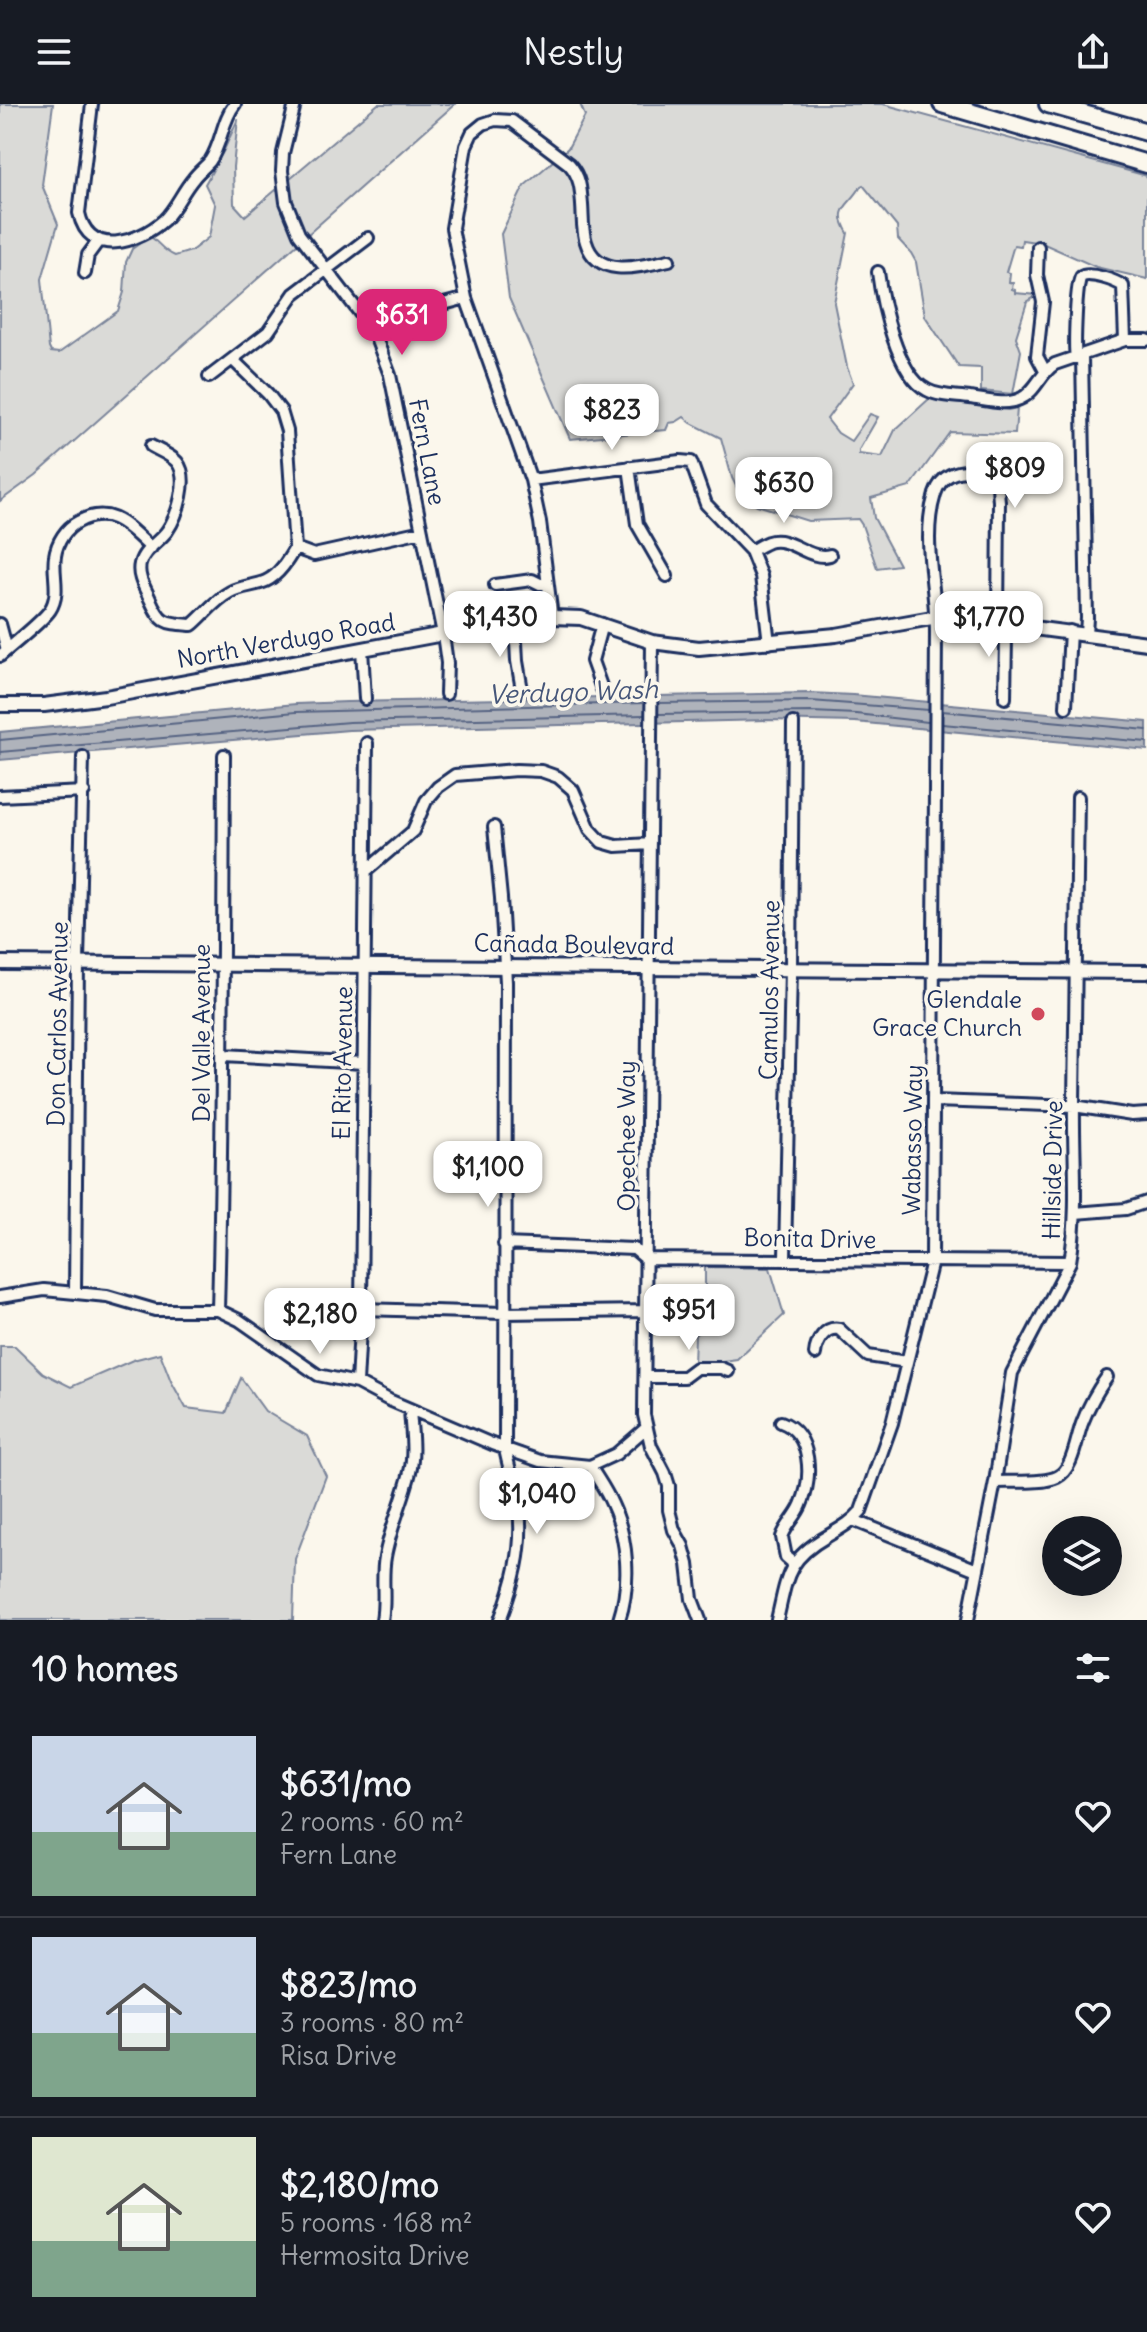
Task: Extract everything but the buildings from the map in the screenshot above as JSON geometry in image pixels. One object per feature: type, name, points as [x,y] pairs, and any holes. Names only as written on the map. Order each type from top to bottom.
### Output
[{"type":"highway","points":[[942,104],[1147,164]]},
{"type":"highway","points":[[1048,104],[1147,132]]},
{"type":"main road","name":"North Verdugo Road","points":[[0,705],[44,705],[106,697],[443,634],[552,617],[581,618],[652,642],[699,648],[836,635],[951,616],[1147,643]]},
{"type":"main road","name":"Cañada Boulevard","points":[[0,963],[1147,972]]},
{"type":"street","points":[[92,104],[79,213],[82,225],[90,234],[111,243],[126,241],[161,222],[172,211],[195,176],[213,156],[235,104]]},
{"type":"street","name":"Fern Lane","points":[[295,104],[283,153],[286,202],[299,234],[373,330],[390,375],[443,634],[447,663],[446,694]]},
{"type":"street","points":[[552,617],[540,522],[531,480],[466,298],[452,228],[466,146],[472,133],[483,124],[495,120],[512,121],[569,164],[577,173],[581,189],[586,245],[605,265],[629,268],[669,260]]},
{"type":"street","points":[[209,377],[268,332],[294,294],[368,238]]},
{"type":"street","points":[[85,273],[88,255],[99,240]]},
{"type":"street","points":[[1038,247],[1037,275],[1043,302],[1037,356],[1045,371]]},
{"type":"street","points":[[878,272],[881,300],[896,345],[923,388],[935,393],[1007,402],[1028,394],[1045,371],[1055,364],[1125,340],[1147,340]]},
{"type":"street","points":[[1086,634],[1079,357],[1074,349],[1078,283],[1082,276],[1116,281],[1123,286],[1125,340]]},
{"type":"street","points":[[373,330],[418,311],[466,298]]},
{"type":"street","points":[[151,446],[176,460],[183,474],[183,492],[168,529],[144,555],[139,566],[140,577],[157,616],[171,624],[192,625],[217,600],[232,591],[267,581],[279,572],[295,548],[287,431],[281,411],[233,360]]},
{"type":"street","points":[[531,480],[691,462],[706,504],[751,551],[761,576],[769,643]]},
{"type":"street","points":[[629,467],[637,524],[667,576]]},
{"type":"street","name":"Wabasso Way","points":[[853,1520],[861,1511],[892,1423],[932,1261],[936,617],[929,552],[930,515],[939,483],[948,475],[957,472],[983,473],[997,482],[1003,623]]},
{"type":"street","points":[[3,653],[50,611],[56,596],[54,557],[59,541],[71,525],[92,514],[106,515],[131,529],[151,548]]},
{"type":"street","points":[[295,548],[314,555],[422,531]]},
{"type":"street","points":[[751,551],[770,541],[783,542],[820,558],[830,555]]},
{"type":"street","points":[[495,585],[532,580],[540,584],[547,578]]},
{"type":"street","points":[[515,623],[522,690]]},
{"type":"street","points":[[1003,623],[1006,637],[1005,698]]},
{"type":"street","points":[[0,624],[3,653]]},
{"type":"street","points":[[602,624],[592,661],[602,689]]},
{"type":"street","points":[[1066,707],[1070,631]]},
{"type":"street","name":"Opechee Way","points":[[652,642],[645,1429],[669,1486],[669,1510],[688,1564],[692,1599],[700,1620]]},
{"type":"street","points":[[362,649],[365,699]]},
{"type":"street","name":"Camulos Avenue","points":[[785,1258],[793,723]]},
{"type":"street","name":"El Rito Avenue","points":[[357,1383],[361,1309],[367,743]]},
{"type":"street","name":"Del Valle Avenue","points":[[218,1310],[224,1055],[224,755]]},
{"type":"street","name":"Don Carlos Avenue","points":[[75,1293],[83,757]]},
{"type":"street","points":[[366,871],[413,831],[426,801],[438,787],[455,775],[516,770],[541,771],[558,777],[573,790],[590,829],[602,842],[616,846],[650,844]]},
{"type":"street","points":[[0,796],[84,792]]},
{"type":"street","name":"Hillside Drive","points":[[968,1620],[1012,1373],[1070,1262],[1075,1213],[1078,797]]},
{"type":"street","points":[[494,827],[506,982],[505,1449],[519,1510],[520,1536],[516,1574],[500,1620]]},
{"type":"street","points":[[224,1055],[363,1063]]},
{"type":"street","points":[[934,1101],[1074,1106],[1132,1115],[1147,1114]]},
{"type":"street","points":[[1075,1213],[1126,1209],[1147,1202]]},
{"type":"street","name":"Bonita Drive","points":[[504,1244],[634,1249],[646,1259],[1070,1262]]},
{"type":"street","points":[[0,1297],[44,1290],[107,1296],[155,1310],[218,1310],[239,1320],[318,1375],[357,1383],[410,1409],[540,1461],[590,1466],[616,1454],[645,1429]]},
{"type":"street","points":[[361,1309],[504,1313],[645,1311]]},
{"type":"street","points":[[815,1354],[816,1345],[833,1328],[839,1329],[868,1356],[907,1362]]},
{"type":"street","points":[[645,1377],[684,1377],[696,1368],[728,1371]]},
{"type":"street","points":[[995,1482],[1050,1480],[1062,1475],[1095,1393],[1107,1377]]},
{"type":"street","points":[[382,1620],[384,1560],[394,1518],[411,1471],[410,1409]]},
{"type":"street","points":[[781,1422],[796,1430],[806,1450],[804,1499],[782,1537],[786,1557],[793,1563]]},
{"type":"street","points":[[590,1466],[611,1502],[622,1533],[626,1576],[619,1620]]},
{"type":"street","points":[[777,1620],[793,1563],[810,1546],[853,1520],[977,1570]]},
{"type":"shaded area","points":[[0,104],[53,104],[42,185],[58,224],[42,279],[49,348],[51,352],[59,353],[118,311],[124,292],[126,262],[132,249],[150,236],[175,256],[191,251],[209,237],[215,205],[205,184],[238,119],[233,167],[234,204],[245,216],[378,104],[455,104],[36,475],[0,501]]},
{"type":"shaded area","points":[[580,104],[883,104],[1147,176],[1147,279],[1096,267],[1042,243],[1022,240],[1021,246],[1014,245],[1006,272],[1010,273],[1012,289],[1015,293],[1038,295],[1027,302],[1016,337],[1021,351],[1013,394],[981,391],[981,368],[959,367],[925,316],[916,262],[898,239],[897,227],[861,186],[842,212],[848,233],[834,303],[853,383],[827,419],[838,433],[851,441],[870,414],[878,417],[859,454],[882,457],[895,430],[930,398],[1008,410],[1017,408],[1015,434],[950,432],[910,487],[871,498],[874,518],[899,565],[877,568],[858,519],[808,521],[757,505],[740,494],[732,478],[721,438],[684,417],[669,423],[666,430],[570,439],[509,298],[501,234],[524,186],[568,148],[585,116]]},
{"type":"shaded area","points":[[705,1267],[770,1268],[784,1315],[737,1359],[694,1365],[695,1335],[705,1324]]},
{"type":"shaded area","points":[[0,1346],[15,1346],[43,1373],[71,1387],[133,1360],[160,1353],[186,1408],[226,1413],[241,1378],[265,1411],[307,1436],[326,1476],[295,1559],[293,1620],[0,1620]]},
{"type":"water","points":[[811,693],[1147,722],[1147,750],[855,722],[768,720],[349,730],[0,760],[0,732],[296,704]]},
{"type":"place","name":"Glendale Grace Church","points":[[1038,1014]]},
{"type":"water label","name":"Verdugo Wash","points":[[573,692]]}]
